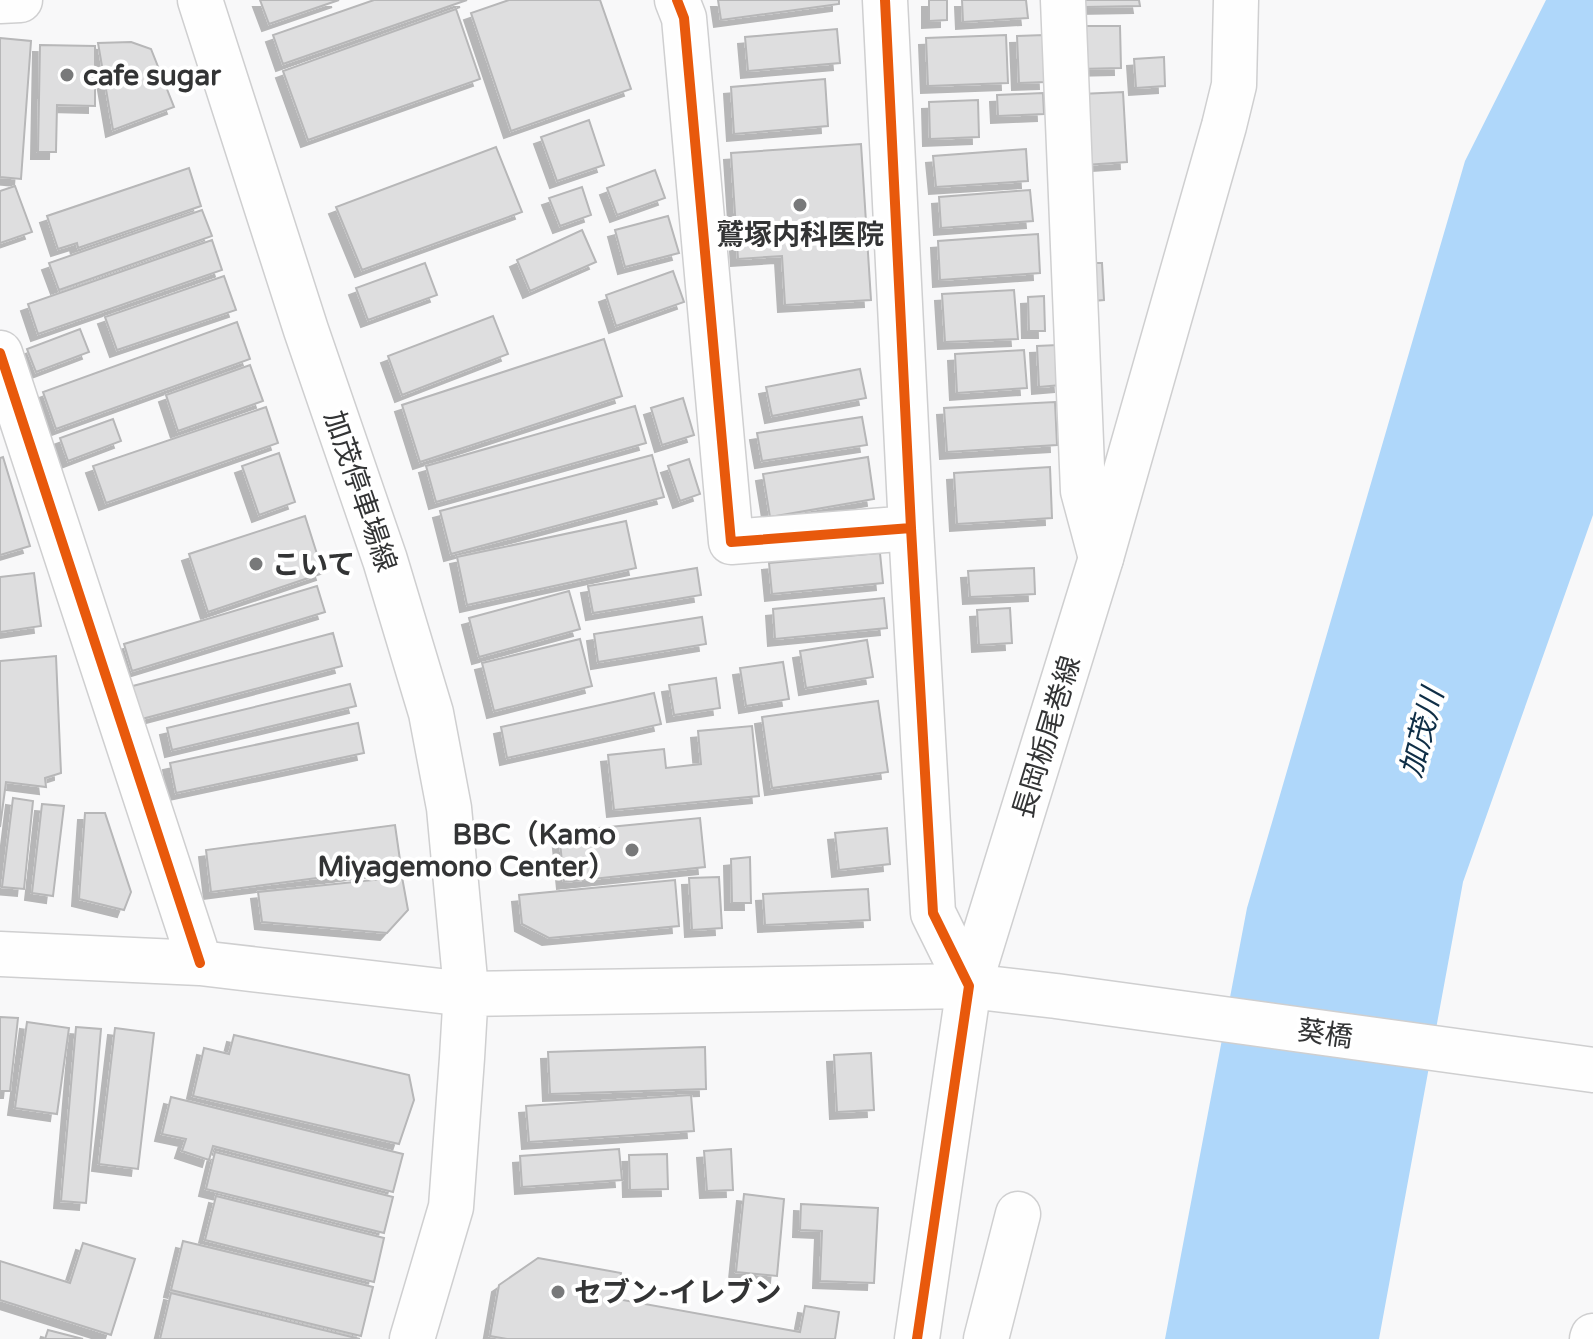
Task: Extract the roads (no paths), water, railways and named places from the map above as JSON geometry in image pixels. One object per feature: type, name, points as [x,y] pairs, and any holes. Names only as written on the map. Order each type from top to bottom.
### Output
[{"type":"street","points":[[0,1],[20,0]]},
{"type":"street","name":"加茂停車場線","points":[[200,0],[306,330],[385,560],[431,713],[449,808],[466,994],[451,1207],[412,1339]]},
{"type":"street","points":[[677,0],[684,18],[731,542],[911,528]]},
{"type":"street","points":[[0,954],[200,963],[466,994],[969,986],[933,913],[885,0]]},
{"type":"street","points":[[1063,0],[1083,491],[1101,558]]},
{"type":"street","name":"長岡栃尾巻線","points":[[917,1339],[969,986],[1101,558],[1234,85],[1236,0]]},
{"type":"street","points":[[0,353],[200,963]]},
{"type":"street","name":"葵橋","points":[[969,986],[1593,1070]]},
{"type":"street","points":[[986,1339],[1018,1214]]},
{"type":"water","name":"加茂川","points":[[1546,0],[1593,0],[1593,515],[1463,882],[1379,1339],[1165,1339],[1247,908],[1465,161]]},
{"type":"place","name":"cafe sugar","points":[[67,75]]},
{"type":"place","name":"鷲塚内科医院","points":[[800,205]]},
{"type":"place","name":"こいて","points":[[256,564]]},
{"type":"place","name":"BBC（Kamo Miyagemono Center）","points":[[632,850]]},
{"type":"place","name":"セブン-イレブン","points":[[558,1292]]}]
